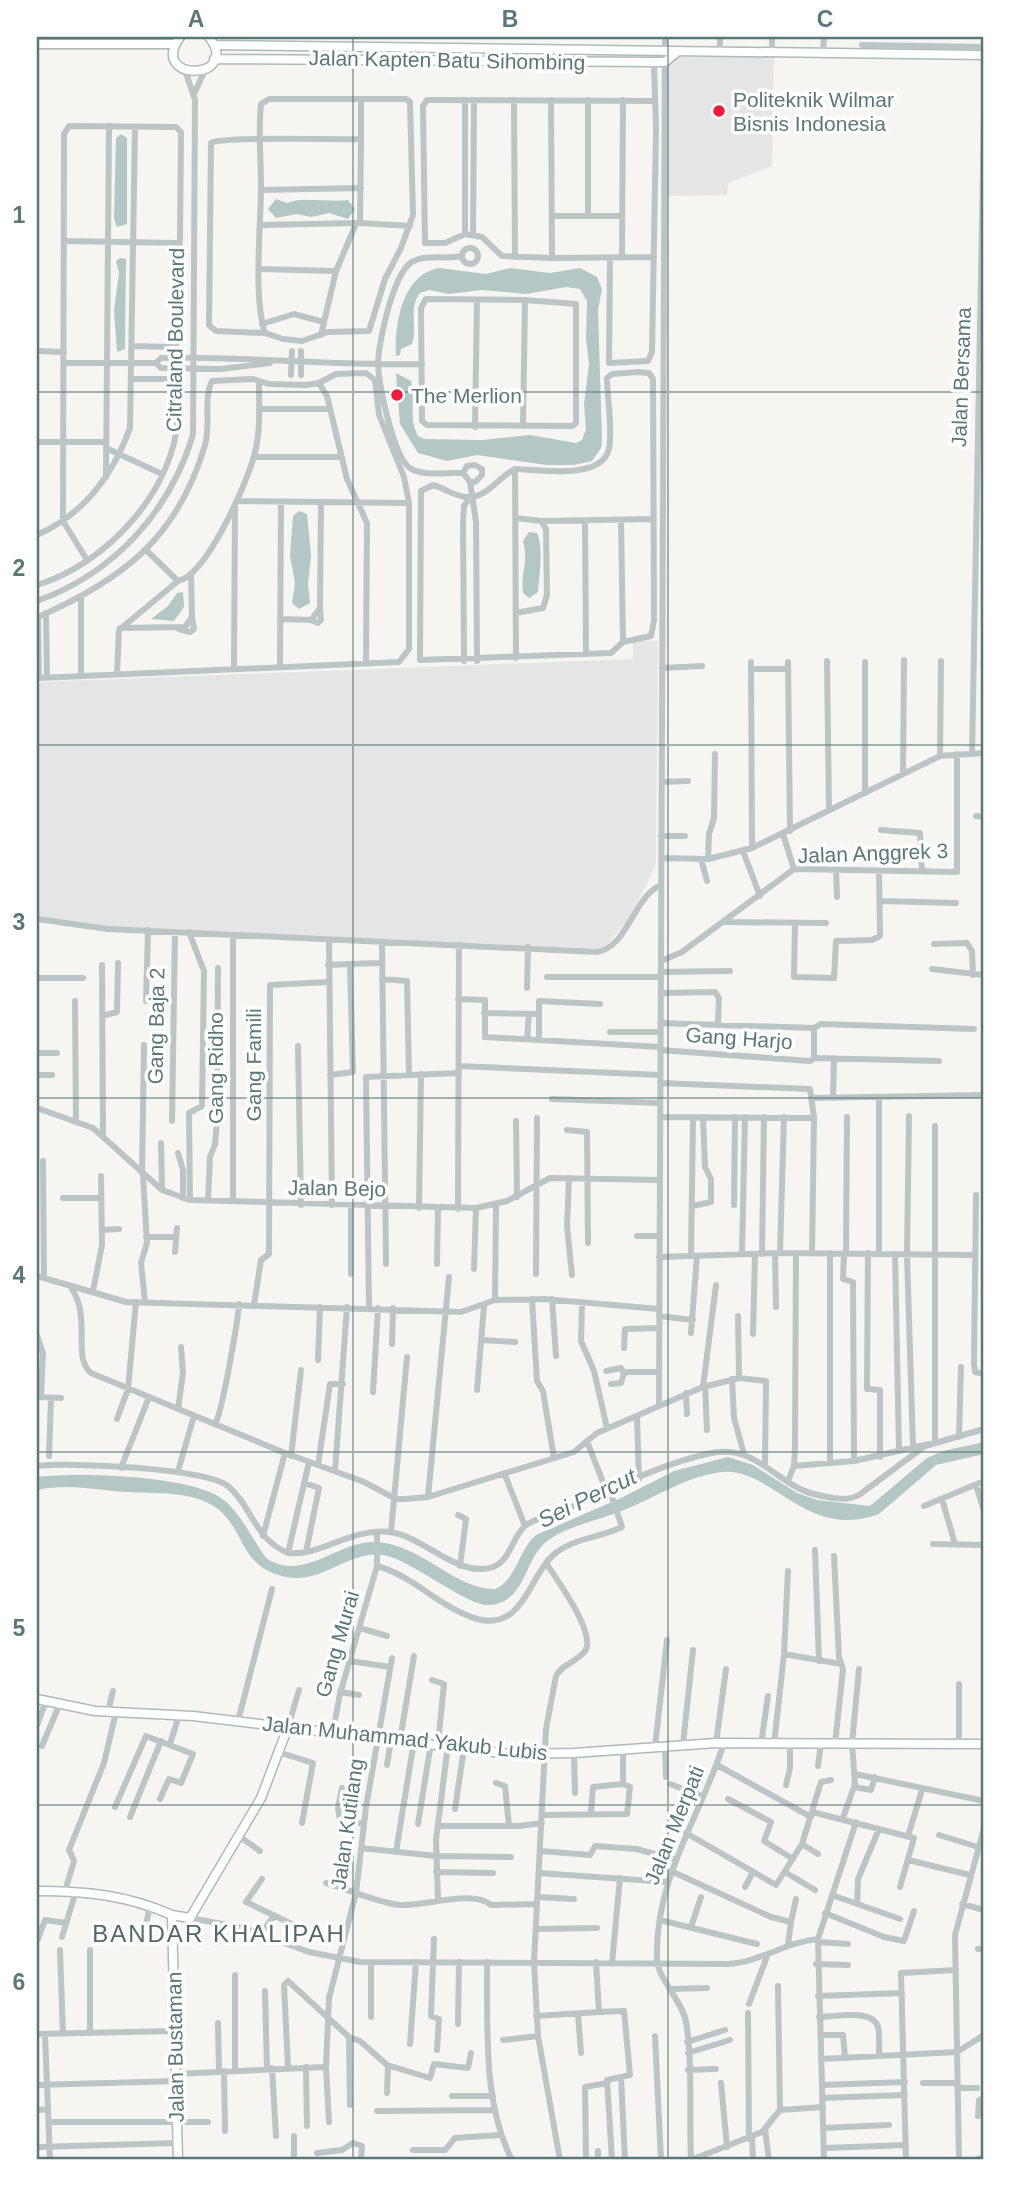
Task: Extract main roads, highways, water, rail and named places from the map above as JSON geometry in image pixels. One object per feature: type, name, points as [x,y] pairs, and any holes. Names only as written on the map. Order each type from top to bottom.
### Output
[{"type":"place","name":"Politeknik Wilmar Bisnis Indonesia","points":[[719,111]]},
{"type":"place","name":"The Merlion","points":[[397,395]]},
{"type":"district","name":"BANDAR KHALIPAH","points":[[219,1933]]},
{"type":"water label","name":"Sei Percut","points":[[587,1498]]}]
